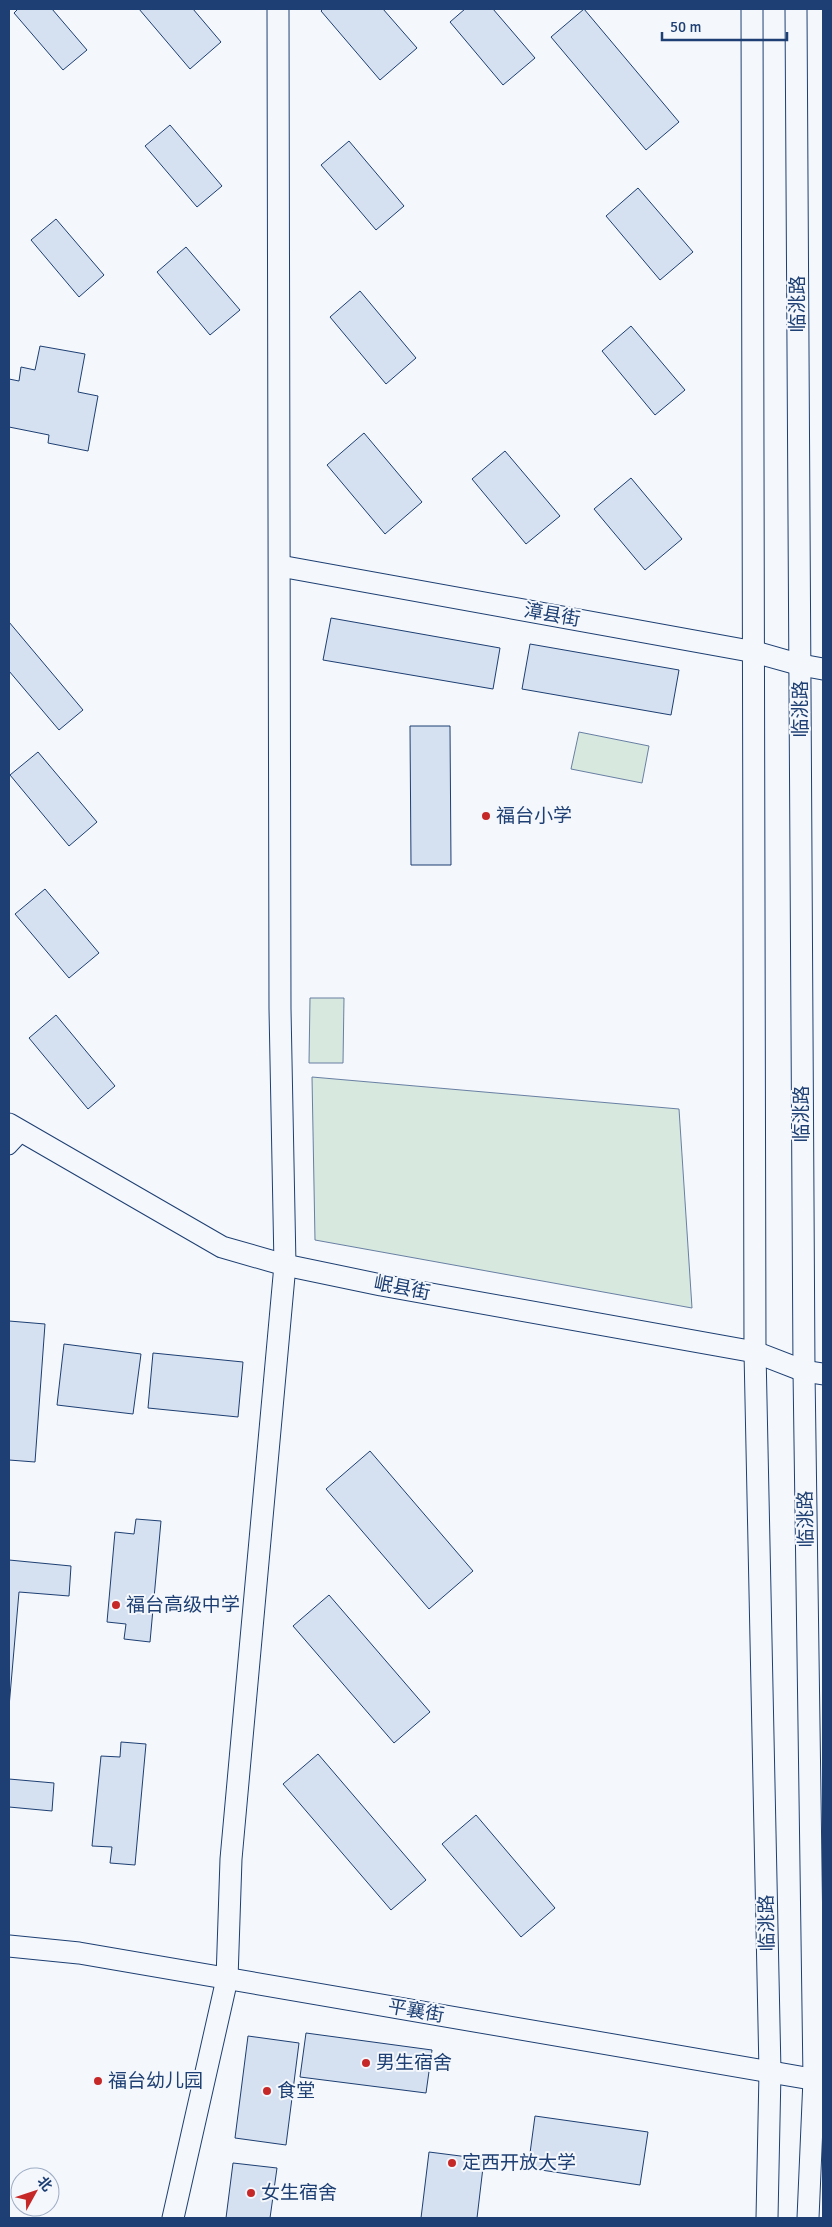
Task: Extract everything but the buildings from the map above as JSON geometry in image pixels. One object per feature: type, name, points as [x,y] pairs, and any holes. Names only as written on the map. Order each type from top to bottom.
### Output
[{"type":"street","points":[[173,2218],[227,1979],[231,1859],[285,1265],[280,1009],[278,9]]},
{"type":"street","name":"临洮路","points":[[752,9],[755,652],[755,1352],[770,2072],[767,2218]]},
{"type":"street","name":"临洮路","points":[[796,9],[800,665],[813,1372],[819,2080],[808,2218]]},
{"type":"street","name":"漳县街","points":[[280,566],[755,652],[800,665],[823,669]]},
{"type":"street","name":"岷县街","points":[[13,1134],[222,1247],[285,1265],[381,1285],[755,1352],[813,1372]]},
{"type":"street","name":"平襄街","points":[[9,1946],[79,1953],[819,2080]]},
{"type":"shaded area","points":[[579,732],[649,746],[642,783],[571,769]]},
{"type":"shaded area","points":[[310,998],[344,998],[343,1063],[309,1063]]},
{"type":"shaded area","points":[[312,1077],[679,1109],[692,1308],[315,1240]]},
{"type":"place","name":"福台小学","points":[[486,816]]},
{"type":"place","name":"福台高级中学","points":[[116,1605]]},
{"type":"place","name":"男生宿舍","points":[[366,2063]]},
{"type":"place","name":"福台幼儿园","points":[[98,2081]]},
{"type":"place","name":"食堂","points":[[267,2091]]},
{"type":"place","name":"定西开放大学","points":[[452,2163]]},
{"type":"place","name":"女生宿舍","points":[[251,2193]]}]
